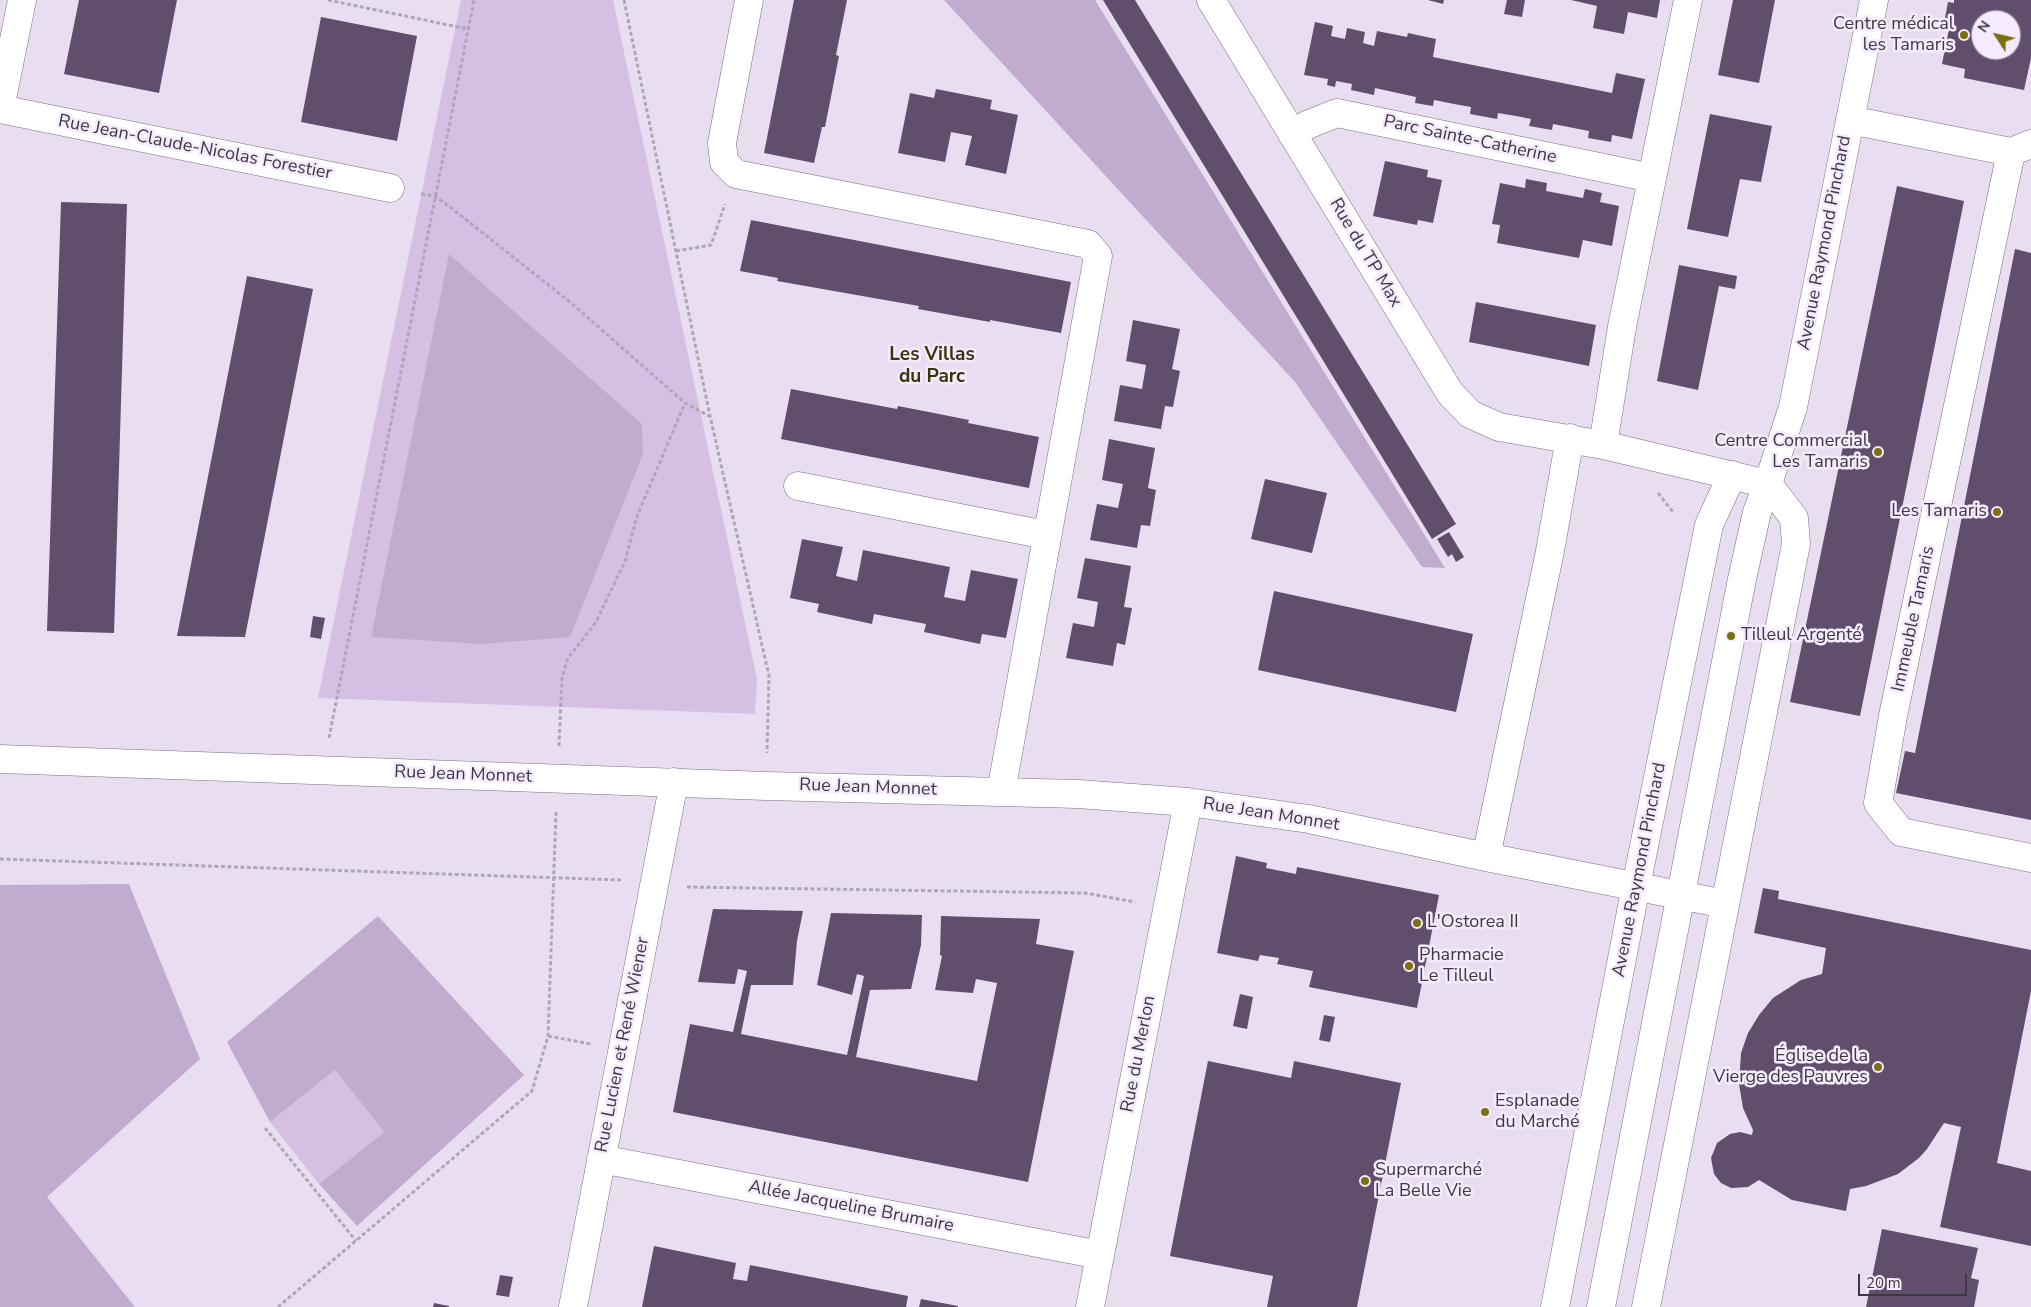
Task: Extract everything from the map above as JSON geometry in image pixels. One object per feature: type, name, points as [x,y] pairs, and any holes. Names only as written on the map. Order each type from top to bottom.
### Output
[{"type":"street","points":[[0,109],[22,0]]},
{"type":"street","points":[[749,0],[722,143],[724,162],[736,174],[1088,244],[1098,256],[1001,792]]},
{"type":"street","name":"Rue du TP Max","points":[[1211,0],[1450,393],[1470,414],[1500,427],[1570,438]]},
{"type":"street","points":[[1603,445],[1622,327],[1688,0]]},
{"type":"street","name":"Avenue Raymond Pinchard","points":[[1601,1307],[1742,579],[1757,512],[1793,407],[1874,0]]},
{"type":"street","name":"Rue Jean-Claude-Nicolas Forestier","points":[[0,109],[390,188]]},
{"type":"street","name":"Parc Sainte-Catherine","points":[[1292,134],[1307,124],[1337,113],[1652,178]]},
{"type":"street","points":[[1850,120],[2021,148]]},
{"type":"street","name":"Immeuble Tamaris","points":[[2021,148],[1893,716],[1878,803],[1901,832],[2031,858]]},
{"type":"street","points":[[1486,857],[1550,551],[1570,438],[1768,484],[1794,518],[1796,544],[1646,1307]]},
{"type":"street","name":"Avenue Raymond Pinchard","points":[[1554,1307],[1709,525],[1732,475]]},
{"type":"street","points":[[798,486],[1046,535]]},
{"type":"street","name":"Rue Jean Monnet","points":[[0,759],[558,777],[766,786],[1078,794],[1188,802],[1309,819],[1486,857],[1726,904]]},
{"type":"street","name":"Rue Lucien et René Wiener","points":[[573,1307],[674,782]]},
{"type":"street","name":"Rue du Merlon","points":[[1090,1307],[1188,802]]},
{"type":"street","name":"Allée Jacqueline Brumaire","points":[[601,1159],[1100,1255]]},
{"type":"path","points":[[328,0],[468,29]]},
{"type":"path","points":[[322,770],[474,0]]},
{"type":"path","points":[[624,0],[710,416],[769,676],[766,786]]},
{"type":"path","points":[[676,251],[711,245],[736,174]]},
{"type":"path","points":[[390,188],[435,196],[570,302],[685,403],[710,416]]},
{"type":"path","points":[[278,1307],[532,1091],[548,1036],[562,678],[568,658],[596,622],[625,562],[637,516],[685,403]]},
{"type":"path","points":[[0,859],[617,879],[654,887],[1085,893],[1168,907]]},
{"type":"path","points":[[548,1036],[622,1050]]},
{"type":"path","points":[[265,1128],[356,1241]]},
{"type":"shaded area","points":[[461,0],[613,0],[757,679],[755,714],[318,698]]},
{"type":"shaded area","points":[[944,0],[1095,0],[1445,568],[1422,567],[1295,382]]},
{"type":"shaded area","points":[[449,254],[642,424],[643,454],[570,637],[482,644],[371,637]]},
{"type":"shaded area","points":[[129,884],[200,1059],[47,1197],[135,1307],[0,1307],[0,885]]},
{"type":"shaded area","points":[[378,916],[524,1075],[357,1226],[319,1184],[384,1132],[335,1070],[270,1122],[227,1042]]},
{"type":"shaded area","points":[[335,1070],[384,1132],[319,1184],[270,1122]]},
{"type":"building","points":[[79,0],[177,0],[159,93],[64,74]]},
{"type":"building","points":[[794,0],[847,0],[836,55],[839,56],[825,127],[822,127],[814,163],[764,153]]},
{"type":"building","points":[[1103,0],[1135,0],[1456,524],[1432,539]]},
{"type":"building","points":[[1428,0],[1444,0],[1443,4]]},
{"type":"building","points":[[1507,0],[1525,0],[1522,17],[1504,14]]},
{"type":"building","points":[[1571,0],[1660,0],[1657,18],[1628,12],[1624,34],[1593,28],[1597,6]]},
{"type":"building","points":[[1733,0],[1775,0],[1759,83],[1718,75]]},
{"type":"building","name":"Centre médical les Tamaris","points":[[1954,0],[2031,0],[2031,58],[2024,90],[1964,78],[1965,69],[1942,64],[1951,19],[1945,18],[1948,2],[1954,3]]},
{"type":"building","points":[[321,17],[417,36],[397,141],[301,122]]},
{"type":"building","points":[[1315,22],[1333,26],[1331,36],[1345,39],[1347,28],[1365,32],[1363,43],[1374,46],[1377,31],[1407,37],[1408,33],[1436,39],[1433,57],[1612,93],[1616,73],[1645,79],[1632,139],[1612,135],[1611,142],[1588,138],[1589,131],[1553,124],[1552,130],[1529,126],[1531,119],[1498,113],[1497,119],[1470,114],[1471,107],[1434,100],[1433,106],[1415,103],[1416,97],[1375,88],[1374,95],[1351,90],[1352,84],[1336,81],[1335,87],[1327,85],[1328,79],[1304,75]]},
{"type":"building","points":[[936,89],[992,100],[990,109],[1018,115],[1006,174],[965,165],[972,136],[951,132],[945,162],[898,153],[910,93],[934,98]]},
{"type":"building","points":[[1710,114],[1772,126],[1761,182],[1740,179],[1728,237],[1687,229]]},
{"type":"building","points":[[1385,161],[1428,170],[1427,177],[1442,180],[1433,223],[1418,220],[1417,225],[1373,216]]},
{"type":"building","points":[[1526,179],[1547,183],[1546,191],[1583,198],[1585,189],[1602,193],[1600,202],[1619,206],[1612,246],[1583,240],[1579,258],[1497,243],[1500,225],[1492,224],[1500,183],[1525,188]]},
{"type":"building","name":"Centre Commercial Les Tamaris","points":[[1897,186],[1964,201],[1860,716],[1790,702]]},
{"type":"building","points":[[61,202],[127,204],[114,633],[47,631]]},
{"type":"building","points":[[751,220],[1071,282],[1061,333],[918,309],[919,306],[777,281],[778,278],[740,271]]},
{"type":"building","name":"Les Tamaris","points":[[2015,249],[2031,253],[2031,820],[1896,793],[1905,751],[1915,753]]},
{"type":"building","points":[[1679,265],[1737,276],[1735,289],[1719,286],[1698,390],[1657,381]]},
{"type":"building","points":[[247,276],[313,289],[245,637],[177,636]]},
{"type":"building","points":[[1476,302],[1596,325],[1589,366],[1469,342]]},
{"type":"building","points":[[1133,320],[1180,329],[1172,369],[1180,371],[1173,407],[1165,406],[1161,429],[1114,421],[1120,385],[1142,389],[1146,365],[1126,361]]},
{"type":"building","points":[[791,389],[897,409],[898,406],[969,420],[968,423],[1039,437],[1029,488],[781,439]]},
{"type":"building","points":[[1109,439],[1155,448],[1148,488],[1156,490],[1150,526],[1141,525],[1137,548],[1090,540],[1097,504],[1118,508],[1123,484],[1102,480]]},
{"type":"building","points":[[1265,479],[1327,493],[1312,553],[1251,539]]},
{"type":"building","points":[[1449,532],[1464,557],[1456,562],[1452,554],[1448,557],[1437,539]]},
{"type":"building","points":[[802,539],[843,547],[836,576],[857,581],[863,550],[950,567],[944,597],[965,601],[971,570],[1018,579],[1006,638],[982,634],[980,644],[924,632],[926,624],[874,614],[872,624],[817,612],[819,604],[790,598]]},
{"type":"building","points":[[1085,558],[1131,566],[1124,607],[1132,608],[1125,645],[1117,643],[1113,666],[1066,658],[1073,623],[1094,627],[1098,602],[1077,598]]},
{"type":"building","points":[[1274,591],[1473,634],[1456,712],[1258,670]]},
{"type":"building","points":[[313,616],[325,618],[321,639],[310,637]]},
{"type":"building","points":[[1236,856],[1267,863],[1266,868],[1296,874],[1297,867],[1439,895],[1417,1008],[1309,987],[1313,971],[1277,964],[1279,958],[1260,955],[1258,961],[1217,953]]},
{"type":"building","name":"Église de la Vierge des Pauvres","points":[[1763,888],[1779,891],[1778,899],[2031,950],[2031,991],[1997,1163],[2031,1171],[2031,1246],[1940,1227],[1961,1127],[1944,1123],[1919,1158],[1898,1174],[1866,1186],[1850,1189],[1846,1211],[1792,1200],[1759,1180],[1748,1187],[1731,1188],[1721,1183],[1714,1174],[1711,1158],[1717,1143],[1730,1134],[1740,1132],[1752,1135],[1753,1130],[1743,1108],[1739,1084],[1741,1053],[1748,1033],[1759,1015],[1773,998],[1801,980],[1822,974],[1826,948],[1754,933]]},
{"type":"building","points":[[713,909],[803,911],[797,941],[793,985],[751,985],[741,1034],[847,1055],[864,976],[857,974],[852,995],[817,985],[831,913],[922,915],[921,945],[911,989],[870,990],[856,1057],[977,1081],[997,983],[976,979],[973,993],[935,990],[942,956],[940,955],[941,916],[1040,919],[1036,944],[1074,951],[1028,1182],[673,1112],[690,1024],[733,1032],[747,971],[738,969],[735,984],[698,982]]},
{"type":"building","points":[[1240,994],[1253,997],[1247,1029],[1233,1026]]},
{"type":"building","points":[[1324,1015],[1335,1017],[1330,1042],[1319,1040]]},
{"type":"building","points":[[1208,1061],[1291,1078],[1294,1061],[1401,1083],[1357,1307],[1267,1307],[1273,1276],[1170,1256]]},
{"type":"building","points":[[1882,1229],[1978,1248],[1971,1278],[1979,1280],[1974,1307],[1866,1307]]},
{"type":"building","points":[[654,1246],[736,1263],[733,1279],[747,1281],[750,1265],[908,1296],[906,1307],[642,1307]]},
{"type":"building","points":[[500,1275],[513,1277],[509,1297],[496,1295]]},
{"type":"building","points":[[921,1299],[958,1306],[958,1307],[919,1307]]},
{"type":"building","points":[[434,1303],[449,1306],[449,1307],[433,1307]]},
{"type":"place","name":"Centre médical les Tamaris","points":[[1964,35]]},
{"type":"place","name":"Centre Commercial Les Tamaris","points":[[1878,452]]},
{"type":"place","name":"Les Tamaris","points":[[1997,512]]},
{"type":"place","name":"Tilleul Argenté","points":[[1731,636]]},
{"type":"place","name":"L'Ostorea II","points":[[1417,923]]},
{"type":"place","name":"Pharmacie Le Tilleul","points":[[1409,966]]},
{"type":"place","name":"Église de la Vierge des Pauvres","points":[[1878,1067]]},
{"type":"place","name":"Esplanade du Marché","points":[[1485,1112]]},
{"type":"place","name":"Supermarché La Belle Vie","points":[[1365,1181]]},
{"type":"district","name":"Les Villas du Parc","points":[[932,366]]}]
